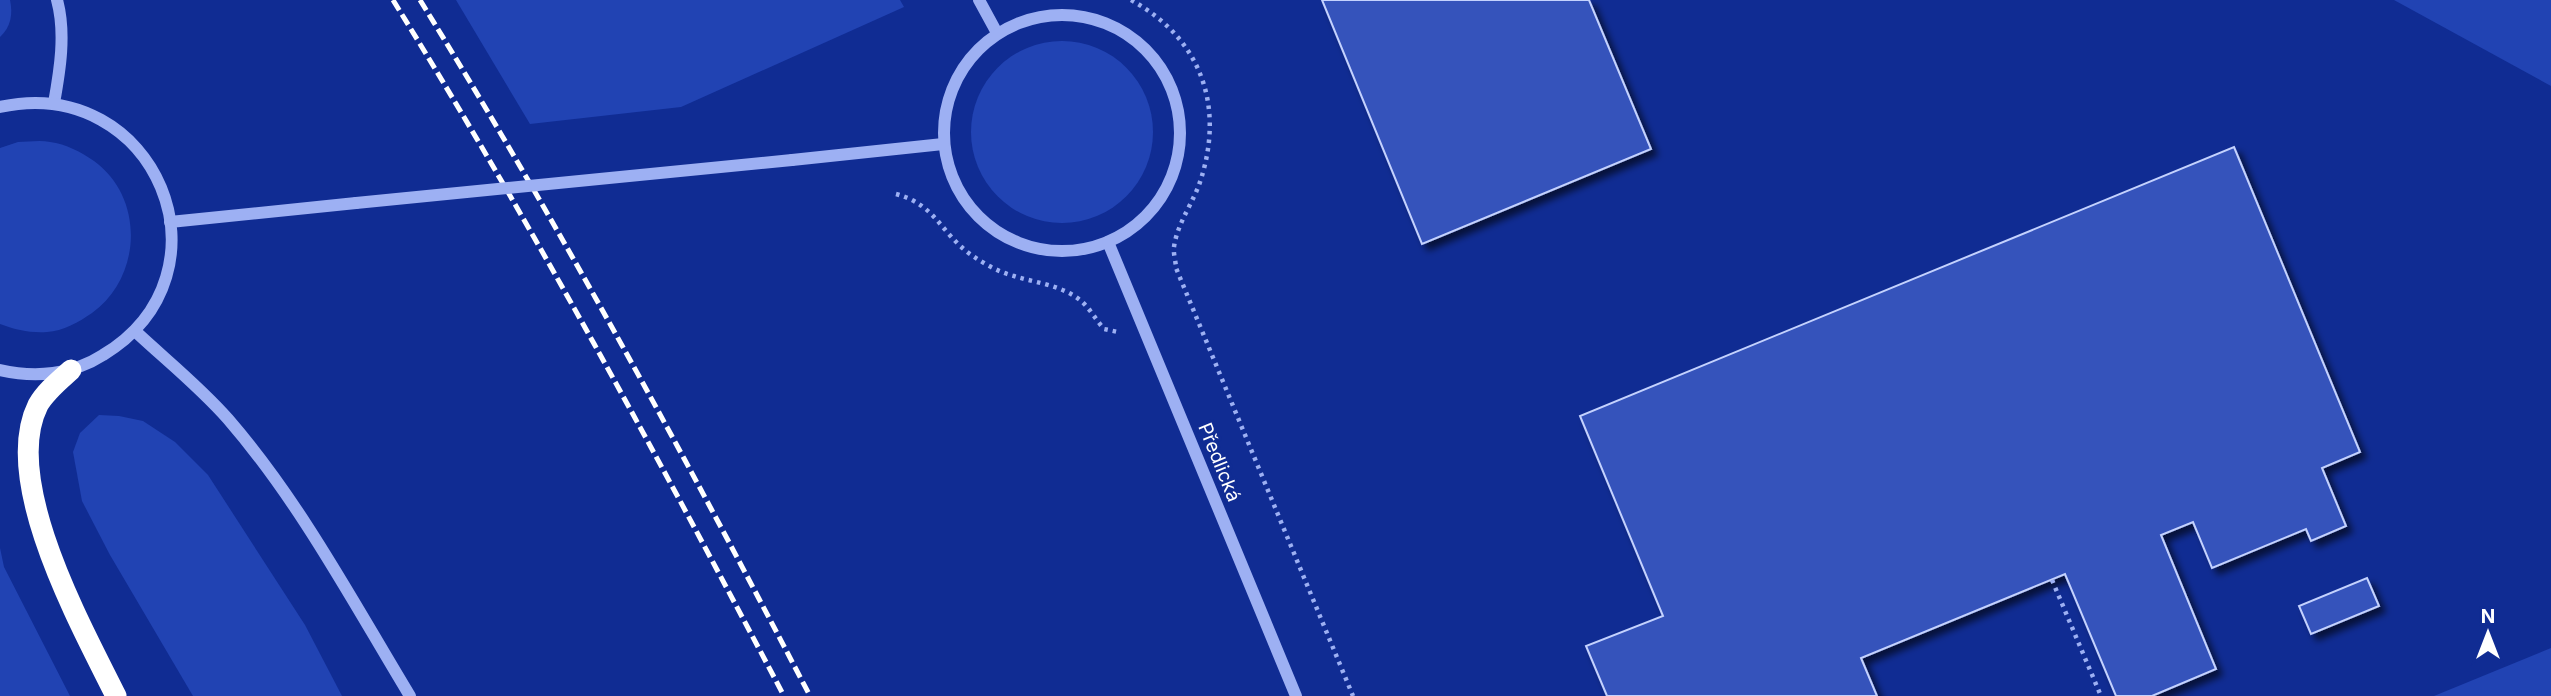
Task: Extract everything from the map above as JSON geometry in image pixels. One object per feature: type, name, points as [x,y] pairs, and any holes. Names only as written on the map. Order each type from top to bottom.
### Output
[{"type":"highway","points":[[71,370],[44,398],[32,424],[28,443],[33,498],[41,532],[55,571],[116,696]]},
{"type":"street","points":[[54,103],[60,69],[61,38],[57,0]]},
{"type":"street","points":[[979,0],[997,33]]},
{"type":"street","points":[[1046,15],[1072,15],[1098,20],[1122,30],[1143,46],[1160,66],[1172,89],[1180,114],[1181,140],[1176,166],[1166,191],[1151,212],[1131,229],[1108,242],[1085,250],[1060,252],[1035,249],[1012,241],[991,228],[972,211],[958,191],[948,169],[943,144],[947,101],[966,63],[997,33],[1020,22],[1046,15]]},
{"type":"street","points":[[0,107],[34,102],[54,103],[83,111],[109,124],[132,143],[151,166],[160,184],[170,222],[172,245],[161,291],[150,312],[135,331],[117,347],[95,361],[71,370],[45,374],[18,374],[0,370]]},
{"type":"street","points":[[170,222],[943,144]]},
{"type":"street","name":"Předlická","points":[[1108,242],[1296,696]]},
{"type":"street","points":[[135,331],[228,420],[273,477],[316,541],[410,696]]},
{"type":"path","points":[[1131,0],[1174,33],[1195,60],[1207,95],[1210,122],[1206,152],[1200,182],[1174,247],[1176,268],[1353,696]]},
{"type":"path","points":[[896,194],[913,199],[929,210],[967,251],[984,263],[1010,275],[1060,288],[1081,301],[1104,329],[1118,332]]},
{"type":"path","points":[[2052,580],[2101,696]]},
{"type":"shaded area","points":[[0,0],[10,0],[11,10],[9,25],[0,37]]},
{"type":"shaded area","points":[[456,0],[900,0],[904,7],[681,107],[530,124]]},
{"type":"shaded area","points":[[2394,0],[2551,0],[2551,86]]},
{"type":"shaded area","points":[[1062,41],[1097,48],[1113,56],[1126,68],[1138,81],[1146,97],[1153,132],[1146,167],[1138,183],[1126,196],[1113,208],[1097,216],[1062,223],[1027,216],[1011,208],[998,196],[986,183],[978,167],[971,132],[978,97],[986,81],[998,68],[1011,56],[1027,48]]},
{"type":"shaded area","points":[[18,142],[56,143],[94,161],[111,177],[122,195],[129,216],[131,237],[128,259],[121,279],[109,298],[82,320],[53,331],[29,331],[0,324],[0,148]]},
{"type":"shaded area","points":[[99,415],[143,421],[175,442],[208,475],[305,625],[342,696],[193,696],[110,555],[82,501],[73,452],[80,433]]},
{"type":"shaded area","points":[[0,548],[4,567],[70,696],[0,696]]},
{"type":"shaded area","points":[[2551,648],[2551,696],[2434,696]]},
{"type":"building","points":[[1322,0],[1589,0],[1651,149],[1422,244]]},
{"type":"building","points":[[2234,147],[2360,452],[2322,468],[2346,526],[2311,541],[2306,529],[2212,568],[2193,522],[2161,535],[2216,669],[2152,696],[2116,696],[2065,574],[1861,658],[1877,696],[1607,696],[1586,646],[1663,616],[1580,416]]},
{"type":"building","points":[[2367,578],[2379,606],[2311,634],[2299,606]]},
{"type":"railway","points":[[393,0],[496,171],[594,345],[784,696]]},
{"type":"railway","points":[[420,0],[523,171],[621,344],[810,696]]}]
